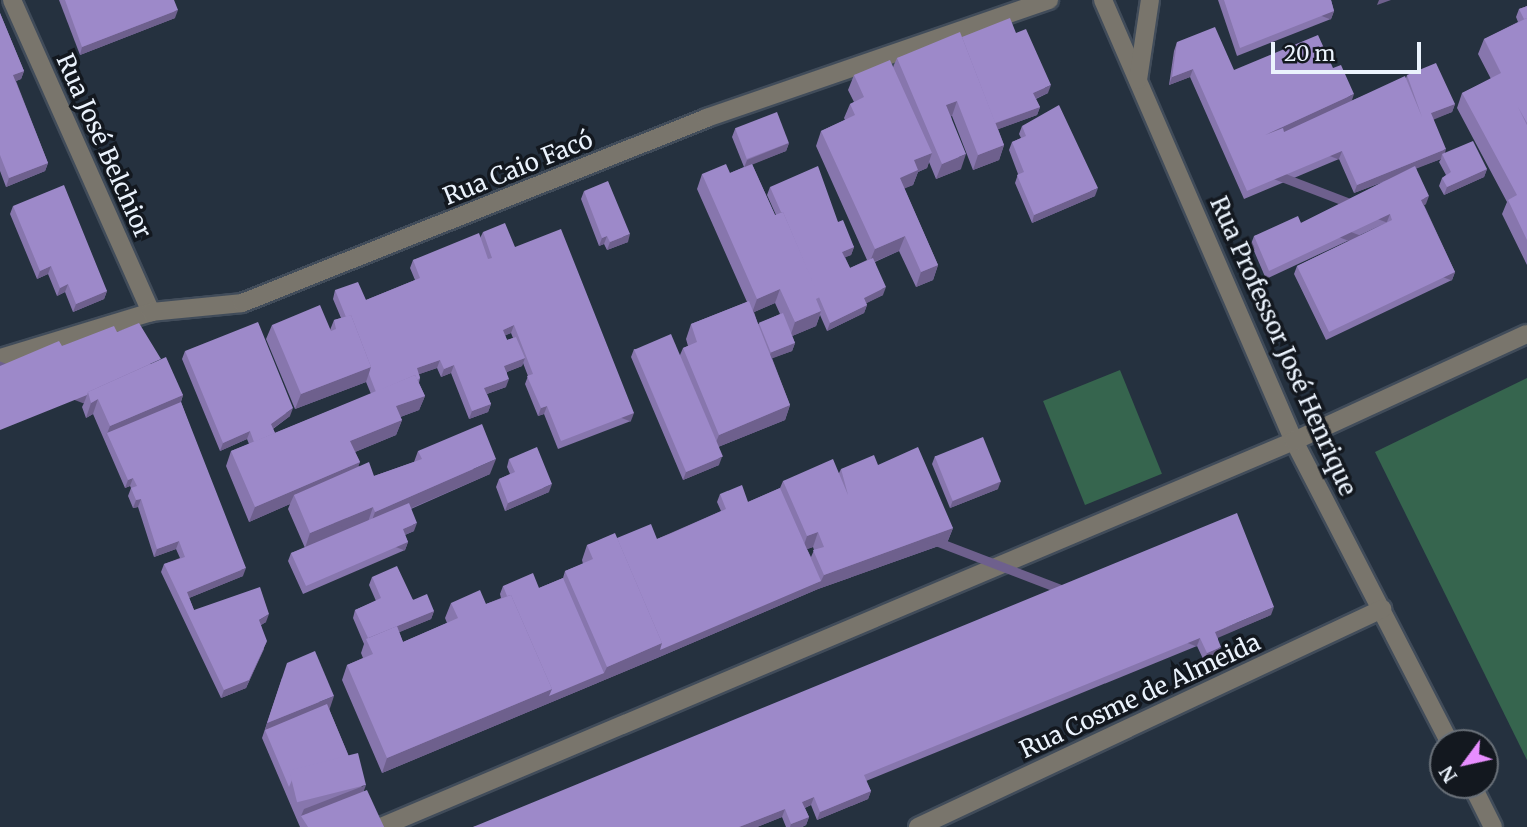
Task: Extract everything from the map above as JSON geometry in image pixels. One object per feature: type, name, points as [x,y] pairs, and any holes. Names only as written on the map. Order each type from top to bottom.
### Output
[{"type":"street","name":"Rua José Belchior","points":[[12,0],[151,312]]},
{"type":"street","name":"Rua Caio Facó","points":[[0,358],[151,312],[242,303],[288,288],[706,118],[1049,0]]},
{"type":"street","name":"Rua Professor José Henrique","points":[[1103,0],[1294,441],[1443,729]]},
{"type":"street","points":[[1138,81],[1150,0]]},
{"type":"street","points":[[381,827],[1294,441],[1527,334]]},
{"type":"street","name":"Rua Cosme de Almeida","points":[[918,827],[1382,609]]},
{"type":"street","points":[[1479,799],[1493,827]]},
{"type":"green space","points":[[1120,370],[1162,474],[1085,505],[1043,401]]},
{"type":"green space","points":[[1527,378],[1527,760],[1375,452]]},
{"type":"building","points":[[65,0],[174,0],[178,10],[82,47]]},
{"type":"building","points":[[1224,0],[1331,0],[1334,11],[1240,48]]},
{"type":"building","points":[[1527,6],[1527,18],[1524,19],[1519,9]]},
{"type":"building","points":[[0,13],[24,71],[13,75],[48,163],[9,178],[0,155]]},
{"type":"building","points":[[1010,18],[1016,33],[1026,29],[1051,85],[1033,93],[1040,107],[995,123],[962,37]]},
{"type":"building","points":[[1527,18],[1527,123],[1518,107],[1527,125],[1527,240],[1508,200],[1517,195],[1462,93],[1501,73],[1484,39]]},
{"type":"building","points":[[1215,27],[1234,70],[1318,35],[1333,68],[1341,65],[1354,94],[1265,135],[1283,128],[1284,132],[1405,76],[1422,117],[1407,75],[1436,63],[1455,104],[1431,113],[1446,149],[1357,185],[1342,151],[1247,191],[1193,69],[1172,77],[1177,42]]},
{"type":"building","points":[[960,32],[1004,145],[978,155],[957,101],[946,105],[966,154],[942,164],[897,58]]},
{"type":"building","points":[[890,60],[932,153],[914,160],[918,170],[900,178],[938,265],[921,272],[905,236],[875,249],[821,131],[855,115],[850,104],[864,97],[854,75]]},
{"type":"building","points":[[1059,105],[1098,188],[1034,215],[1017,175],[1024,172],[1012,142],[1026,136],[1022,126]]},
{"type":"building","points":[[777,112],[789,143],[747,159],[735,128]]},
{"type":"building","points":[[1473,141],[1487,169],[1447,187],[1442,178],[1451,172],[1442,154]]},
{"type":"building","points":[[726,164],[730,173],[752,164],[775,215],[783,212],[820,297],[816,299],[821,311],[795,322],[780,289],[757,299],[702,174]]},
{"type":"building","points":[[818,166],[838,222],[843,220],[854,247],[842,252],[850,268],[873,258],[886,287],[864,298],[867,305],[830,323],[770,187]]},
{"type":"building","points":[[1415,166],[1429,196],[1421,200],[1455,272],[1329,332],[1297,266],[1392,220],[1390,214],[1269,271],[1254,236],[1298,216],[1301,223]]},
{"type":"building","points":[[608,181],[630,234],[610,242],[607,236],[602,238],[584,191]]},
{"type":"building","points":[[64,185],[107,291],[76,304],[68,284],[60,288],[51,266],[40,271],[13,206]]},
{"type":"building","points":[[505,223],[515,247],[561,229],[634,413],[561,441],[547,406],[541,408],[527,376],[533,374],[514,325],[503,330],[507,340],[516,337],[525,358],[504,366],[509,379],[484,388],[491,404],[472,411],[454,365],[444,369],[440,360],[417,368],[420,378],[417,380],[415,375],[376,392],[369,374],[371,367],[351,315],[346,317],[335,290],[358,282],[366,300],[420,278],[413,260],[479,233],[488,259],[492,258],[483,232]]},
{"type":"building","points":[[749,301],[790,405],[719,435],[683,348],[697,342],[691,324]]},
{"type":"building","points":[[320,305],[331,331],[336,329],[334,320],[351,315],[371,367],[301,394],[272,325]]},
{"type":"building","points":[[783,313],[795,343],[771,352],[759,323]]},
{"type":"building","points":[[258,322],[293,408],[271,424],[275,433],[254,442],[250,431],[223,443],[185,351]]},
{"type":"building","points":[[139,323],[161,359],[88,392],[87,395],[0,430],[0,366],[59,341],[62,346],[114,326],[117,332]]},
{"type":"building","points":[[671,334],[723,456],[686,472],[634,350]]},
{"type":"building","points":[[166,357],[183,395],[110,426],[98,399],[91,403],[88,392]]},
{"type":"building","points":[[415,375],[425,396],[396,406],[402,420],[350,441],[360,462],[255,507],[231,451]]},
{"type":"building","points":[[181,402],[246,568],[187,592],[194,610],[260,587],[269,614],[259,620],[267,641],[249,680],[224,690],[164,564],[185,557],[179,541],[157,549],[141,499],[136,500],[131,488],[137,486],[133,478],[128,480],[107,433]]},
{"type":"building","points":[[482,424],[496,459],[375,512],[373,507],[310,533],[294,495],[369,462],[374,476],[422,459],[418,451]]},
{"type":"building","points":[[983,437],[1001,482],[953,501],[935,456]]},
{"type":"building","points":[[537,447],[552,484],[508,503],[499,479],[515,472],[509,459]]},
{"type":"building","points":[[918,447],[953,528],[824,575],[813,550],[824,547],[818,532],[807,536],[783,481],[833,459],[848,495],[841,469],[874,455],[878,465]]},
{"type":"building","points":[[742,485],[748,502],[780,488],[821,581],[660,650],[662,643],[617,538],[651,524],[657,539],[672,533],[726,509],[720,494]]},
{"type":"building","points":[[409,503],[417,523],[403,529],[408,542],[306,586],[291,553]]},
{"type":"building","points":[[1237,513],[1274,607],[1215,632],[1221,647],[1207,653],[1200,638],[864,775],[871,791],[820,812],[814,797],[802,802],[809,817],[791,824],[785,809],[739,827],[473,827]]},
{"type":"building","points":[[615,533],[662,643],[607,667],[565,571],[593,559],[587,545]]},
{"type":"building","points":[[397,566],[413,600],[427,594],[434,611],[368,638],[355,610],[381,598],[372,577]]},
{"type":"building","points":[[533,573],[539,588],[563,578],[604,673],[549,696],[552,689],[511,595],[507,596],[503,586]]},
{"type":"building","points":[[480,590],[486,604],[511,595],[552,689],[387,758],[347,665],[373,654],[366,639],[397,626],[403,642],[458,618],[451,603]]},
{"type":"building","points":[[315,651],[334,696],[267,723],[287,663]]},
{"type":"building","points":[[327,704],[349,757],[292,780],[289,787],[265,730]]},
{"type":"building","points":[[358,753],[366,785],[297,802],[289,770]]},
{"type":"building","points":[[367,790],[384,827],[308,827],[301,816]]}]
